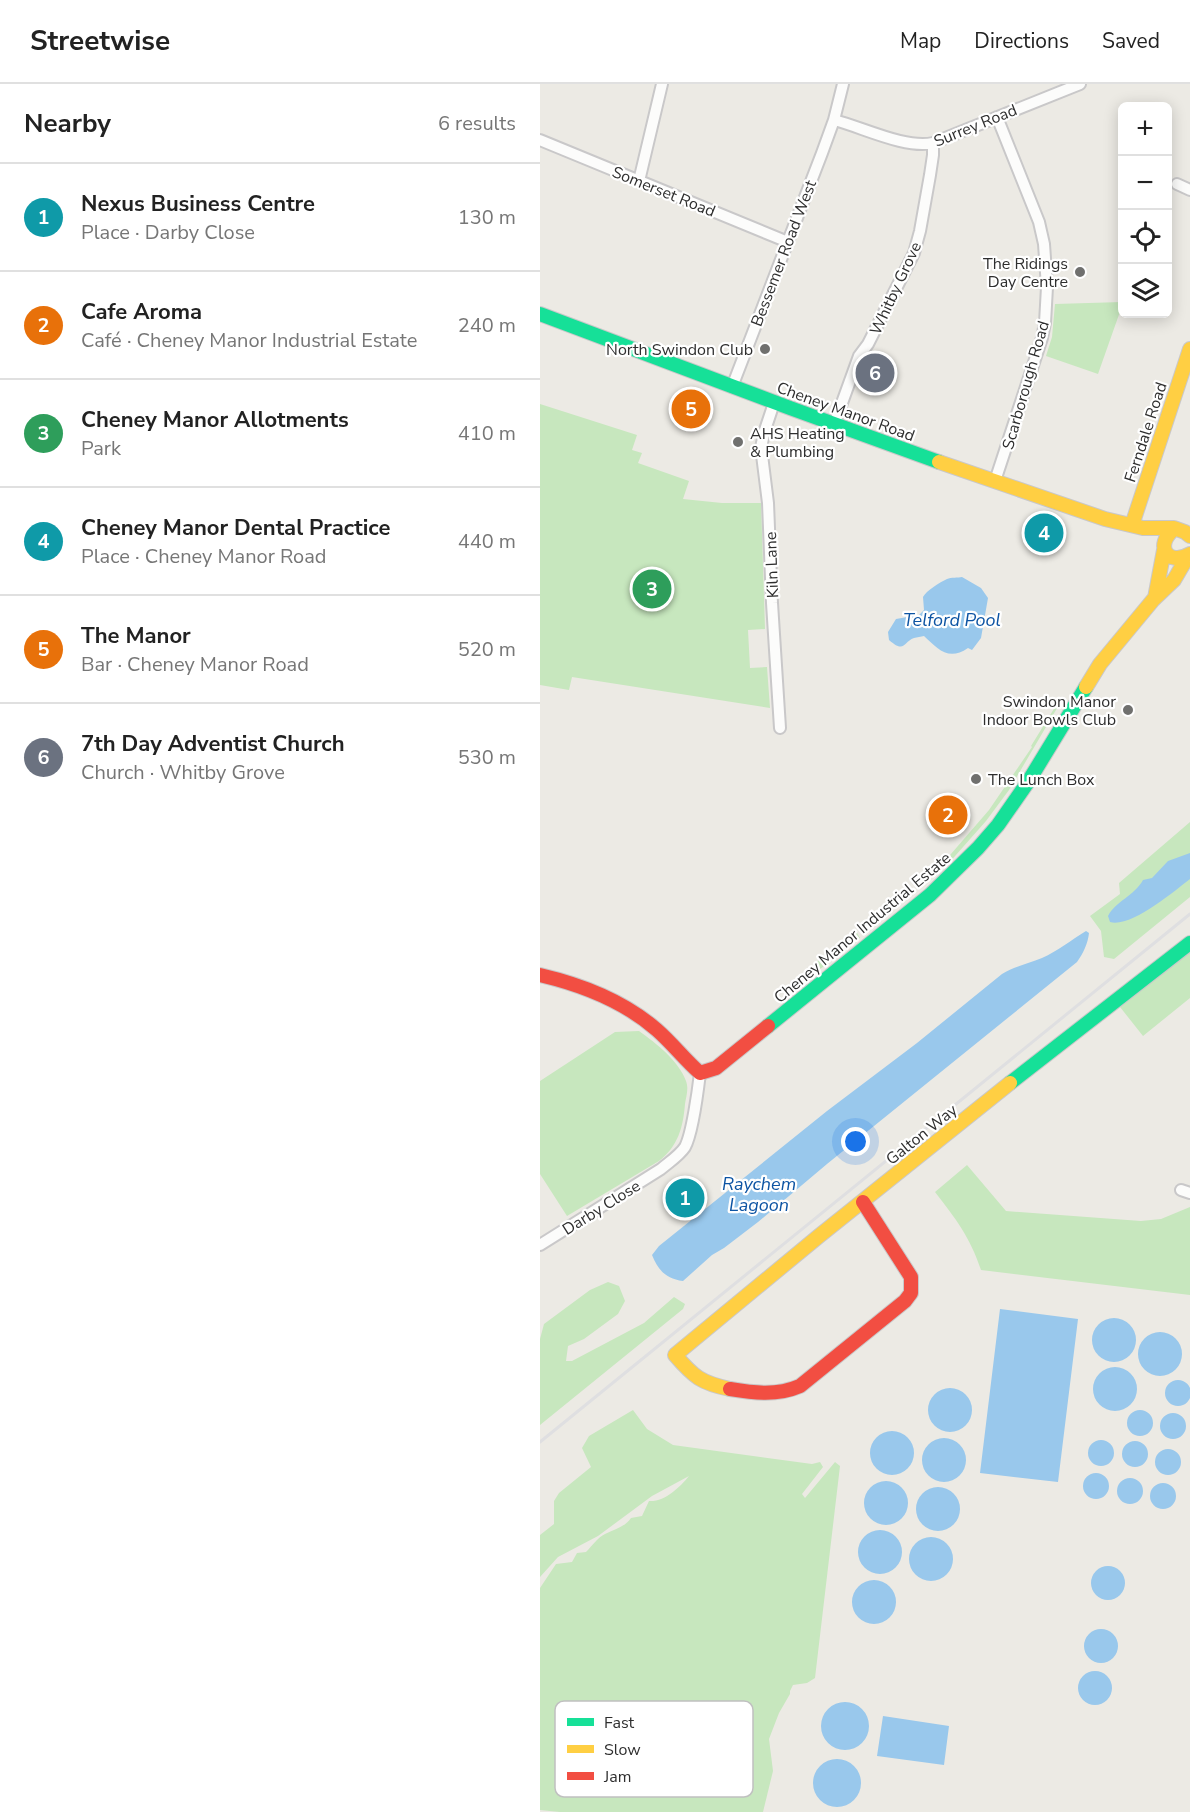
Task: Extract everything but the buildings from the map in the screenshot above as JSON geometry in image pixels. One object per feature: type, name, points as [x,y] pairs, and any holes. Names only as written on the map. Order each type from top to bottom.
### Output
[{"type":"street","points":[[639,181],[662,84]]},
{"type":"street","name":"Bessemer Road West","points":[[732,387],[834,120],[843,84]]},
{"type":"street","name":"Surrey Road","points":[[834,120],[910,144],[933,143],[1080,84]]},
{"type":"street","name":"Scarborough Road","points":[[995,481],[1042,338],[1047,287],[1039,222],[997,117]]},
{"type":"street","name":"Somerset Road","points":[[540,140],[788,242]]},
{"type":"street","name":"Whitby Grove","points":[[834,425],[859,356],[868,344],[914,253],[927,194],[933,143]]},
{"type":"street","points":[[1177,184],[1190,190]]},
{"type":"street","name":"Cheney Manor Road","points":[[540,314],[774,403],[995,481],[1138,527],[1162,527],[1184,531]]},
{"type":"street","name":"Ferndale Road","points":[[1138,527],[1190,349]]},
{"type":"street","name":"Kiln Lane","points":[[774,403],[761,447],[769,517],[780,728]]},
{"type":"street","name":"Cheney Manor Road","points":[[1138,527],[1164,547]]},
{"type":"street","points":[[1184,531],[1166,534],[1164,547],[1173,558],[1181,559],[1189,555]]},
{"type":"street","name":"Cheney Manor Industrial Estate","points":[[1155,598],[1164,547]]},
{"type":"street","name":"Cheney Manor Industrial Estate","points":[[700,1073],[716,1068],[930,896],[962,866],[998,825],[1034,772],[1095,672],[1155,598],[1174,580],[1189,555]]},
{"type":"street","name":"Galton Way","points":[[863,1202],[911,1277],[910,1293],[905,1301],[791,1392],[764,1393],[727,1388],[702,1381],[684,1365],[675,1354],[819,1236],[1056,1046],[1190,943]]},
{"type":"street","points":[[540,975],[585,987],[625,1006],[658,1032],[700,1073]]},
{"type":"street","name":"Darby Close","points":[[540,1245],[661,1169],[676,1157],[684,1148],[689,1137],[700,1073]]},
{"type":"green space","points":[[1118,302],[1118,317],[1098,374],[1046,356],[1052,337],[1055,304]]},
{"type":"green space","points":[[540,404],[637,435],[632,450],[642,453],[638,463],[689,481],[683,499],[722,503],[761,503],[765,629],[748,630],[750,668],[767,667],[770,708],[572,677],[569,690],[540,685]]},
{"type":"green space","points":[[1063,698],[1009,790],[986,821],[939,871],[938,869],[989,810],[1032,747],[1060,699]]},
{"type":"green space","points":[[1190,822],[1190,897],[1114,959],[1104,957],[1101,931],[1090,916],[1120,894],[1119,883]]},
{"type":"green space","points":[[854,932],[860,938],[816,970],[814,964]]},
{"type":"green space","points":[[1190,952],[1190,998],[1143,1036],[1120,1007]]},
{"type":"green space","points":[[639,1031],[672,1059],[686,1081],[687,1093],[683,1121],[678,1136],[671,1149],[659,1161],[567,1216],[540,1174],[540,1081],[615,1032]]},
{"type":"green space","points":[[967,1165],[1006,1211],[1141,1221],[1161,1219],[1190,1207],[1190,1295],[981,1270],[962,1229],[935,1192]]},
{"type":"green space","points":[[608,1282],[619,1286],[625,1301],[618,1314],[584,1339],[568,1346],[566,1361],[572,1361],[644,1323],[674,1297],[685,1304],[683,1309],[540,1425],[540,1339],[544,1324],[590,1290]]},
{"type":"green space","points":[[633,1410],[647,1429],[673,1445],[812,1464],[820,1462],[823,1467],[802,1494],[805,1498],[835,1462],[840,1466],[815,1678],[807,1683],[793,1685],[779,1713],[769,1739],[773,1771],[763,1812],[560,1812],[540,1810],[540,1588],[556,1564],[572,1562],[577,1553],[586,1552],[602,1535],[623,1526],[631,1518],[642,1516],[649,1501],[666,1496],[677,1489],[689,1476],[652,1496],[598,1536],[558,1557],[540,1577],[540,1535],[554,1524],[554,1501],[559,1493],[591,1467],[582,1448],[589,1436]]},
{"type":"water","name":"Telford Pool","points":[[962,577],[981,588],[988,598],[981,638],[972,650],[968,648],[955,654],[949,654],[938,649],[924,636],[914,638],[901,647],[889,640],[888,632],[896,619],[919,615],[924,610],[923,597],[927,592],[947,579]]},
{"type":"water","points":[[1190,853],[1190,879],[1163,900],[1129,920],[1110,922],[1108,916],[1111,911],[1143,880],[1152,878],[1168,861]]},
{"type":"water","name":"Raychem Lagoon","points":[[1086,931],[1089,933],[1088,941],[1077,962],[758,1222],[712,1255],[683,1281],[667,1276],[660,1269],[652,1255],[659,1246],[827,1111],[917,1043],[1002,974],[1048,955]]},
{"type":"water","points":[[1000,1309],[1078,1319],[1058,1482],[980,1473]]},
{"type":"water","points":[[1114,1318],[1130,1324],[1136,1340],[1130,1356],[1114,1362],[1098,1356],[1092,1340],[1098,1324]]},
{"type":"water","points":[[1160,1332],[1176,1338],[1182,1354],[1176,1370],[1160,1376],[1144,1370],[1138,1354],[1144,1338]]},
{"type":"water","points":[[1115,1367],[1131,1373],[1137,1389],[1131,1405],[1115,1411],[1099,1405],[1093,1389],[1099,1373]]},
{"type":"water","points":[[1178,1380],[1187,1384],[1191,1393],[1187,1402],[1178,1406],[1169,1402],[1165,1393],[1169,1384]]},
{"type":"water","points":[[950,1388],[966,1394],[972,1410],[966,1426],[950,1432],[934,1426],[928,1410],[934,1394]]},
{"type":"water","points":[[1140,1410],[1149,1414],[1153,1423],[1149,1432],[1140,1436],[1131,1432],[1127,1423],[1131,1414]]},
{"type":"water","points":[[1173,1413],[1182,1417],[1186,1426],[1182,1435],[1173,1439],[1164,1435],[1160,1426],[1164,1417]]},
{"type":"water","points":[[892,1431],[908,1437],[914,1453],[908,1469],[892,1475],[876,1469],[870,1453],[876,1437]]},
{"type":"water","points":[[944,1438],[960,1444],[966,1460],[960,1476],[944,1482],[928,1476],[922,1460],[928,1444]]},
{"type":"water","points":[[1101,1440],[1110,1444],[1114,1453],[1110,1462],[1101,1466],[1092,1462],[1088,1453],[1092,1444]]},
{"type":"water","points":[[1135,1441],[1144,1445],[1148,1454],[1144,1463],[1135,1467],[1126,1463],[1122,1454],[1126,1445]]},
{"type":"water","points":[[1168,1449],[1177,1453],[1181,1462],[1177,1471],[1168,1475],[1159,1471],[1155,1462],[1159,1453]]},
{"type":"water","points":[[1096,1473],[1105,1477],[1109,1486],[1105,1495],[1096,1499],[1087,1495],[1083,1486],[1087,1477]]},
{"type":"water","points":[[1130,1478],[1139,1482],[1143,1491],[1139,1500],[1130,1504],[1121,1500],[1117,1491],[1121,1482]]},
{"type":"water","points":[[886,1481],[902,1487],[908,1503],[902,1519],[886,1525],[870,1519],[864,1503],[870,1487]]},
{"type":"water","points":[[1163,1483],[1172,1487],[1176,1496],[1172,1505],[1163,1509],[1154,1505],[1150,1496],[1154,1487]]},
{"type":"water","points":[[938,1487],[954,1493],[960,1509],[954,1525],[938,1531],[922,1525],[916,1509],[922,1493]]},
{"type":"water","points":[[880,1530],[896,1536],[902,1552],[896,1568],[880,1574],[864,1568],[858,1552],[864,1536]]},
{"type":"water","points":[[931,1537],[947,1543],[953,1559],[947,1575],[931,1581],[915,1575],[909,1559],[915,1543]]},
{"type":"water","points":[[1108,1566],[1120,1571],[1125,1583],[1120,1595],[1108,1600],[1096,1595],[1091,1583],[1096,1571]]},
{"type":"water","points":[[874,1580],[890,1586],[896,1602],[890,1618],[874,1624],[858,1618],[852,1602],[858,1586]]},
{"type":"water","points":[[1101,1629],[1113,1634],[1118,1646],[1113,1658],[1101,1663],[1089,1658],[1084,1646],[1089,1634]]},
{"type":"water","points":[[1095,1671],[1107,1676],[1112,1688],[1107,1700],[1095,1705],[1083,1700],[1078,1688],[1083,1676]]},
{"type":"water","points":[[845,1702],[862,1709],[869,1726],[862,1743],[845,1750],[828,1743],[821,1726],[828,1709]]},
{"type":"water","points":[[883,1716],[949,1726],[944,1765],[877,1756]]},
{"type":"water","points":[[837,1759],[854,1766],[861,1783],[854,1800],[837,1807],[820,1800],[813,1783],[820,1766]]},
{"type":"railway","points":[[540,1442],[1190,914]]},
{"type":"traffic: fast","points":[[540,314],[939,462]]},
{"type":"traffic: fast","points":[[768,1026],[930,895],[978,848],[998,825],[1028,782],[1086,687]]},
{"type":"traffic: fast","points":[[1010,1083],[1190,943]]},
{"type":"traffic: slow","points":[[1132,525],[1190,349]]},
{"type":"traffic: slow","points":[[939,462],[1105,519],[1143,528],[1174,528],[1190,536]]},
{"type":"traffic: slow","points":[[1174,529],[1165,541],[1166,552],[1175,558],[1190,554]]},
{"type":"traffic: slow","points":[[1155,598],[1164,550]]},
{"type":"traffic: slow","points":[[1086,687],[1100,664],[1153,600],[1174,580],[1188,556]]},
{"type":"traffic: slow","points":[[730,1389],[699,1378],[675,1355],[1010,1083]]},
{"type":"traffic: jam","points":[[540,975],[587,989],[617,1002],[657,1030],[700,1073],[716,1068],[768,1026]]},
{"type":"traffic: jam","points":[[730,1389],[774,1392],[800,1386],[905,1301],[911,1293],[911,1277],[863,1202]]},
{"type":"place","name":"The Ridings Day Centre","points":[[1080,272]]},
{"type":"place","name":"North Swindon Club","points":[[765,349]]},
{"type":"place","name":"7th Day Adventist Church","points":[[875,373]]},
{"type":"place","name":"The Manor","points":[[691,409]]},
{"type":"place","name":"AHS Heating & Plumbing","points":[[738,442]]},
{"type":"place","name":"Cheney Manor Dental Practice","points":[[1044,533]]},
{"type":"place","name":"Cheney Manor Allotments","points":[[652,589]]},
{"type":"place","name":"Swindon Manor Indoor Bowls Club","points":[[1128,710]]},
{"type":"place","name":"The Lunch Box","points":[[976,779]]},
{"type":"place","name":"Cafe Aroma","points":[[948,815]]},
{"type":"place","name":"Nexus Business Centre","points":[[685,1198]]}]
